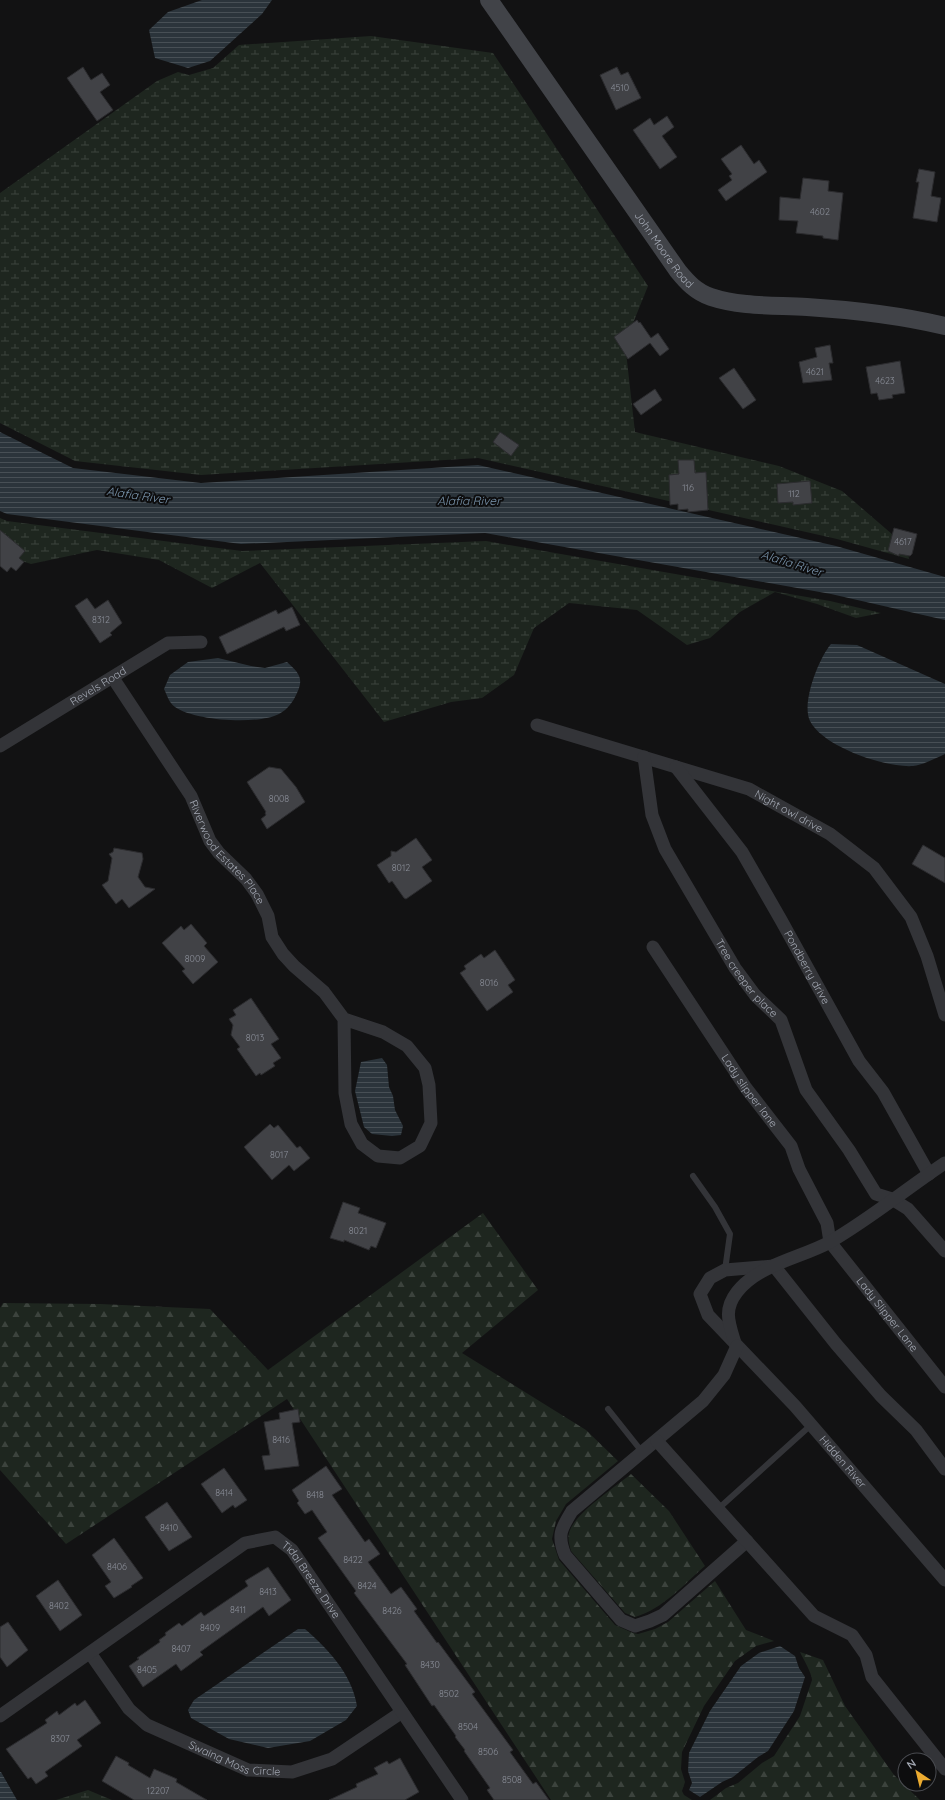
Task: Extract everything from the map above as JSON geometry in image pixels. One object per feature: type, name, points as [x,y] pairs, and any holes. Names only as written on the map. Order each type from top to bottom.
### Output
[{"type":"street","name":"John Moore Road","points":[[489,0],[678,271],[689,284],[700,292],[712,297],[734,302],[859,311],[918,320],[945,326]]},
{"type":"street","name":"Revels Road","points":[[0,746],[168,643],[201,642]]},
{"type":"street","name":"Riverwood Estates Place","points":[[112,678],[191,796],[210,841],[219,853],[246,879],[257,894],[268,916],[272,937],[283,954],[294,966],[324,992],[344,1019]]},
{"type":"street","name":"Night owl drive","points":[[537,725],[749,789],[830,834],[874,868],[912,917],[927,956],[945,1015]]},
{"type":"street","name":"Tree creeper place","points":[[644,757],[652,816],[665,849],[735,968],[755,995],[781,1020],[806,1090],[849,1150],[876,1194],[892,1199]]},
{"type":"street","name":"Pondberry drive","points":[[676,767],[742,852],[859,1061],[883,1092],[929,1174]]},
{"type":"street","name":"Lady slipper lane","points":[[653,947],[746,1088],[791,1146],[799,1168],[827,1223],[830,1242]]},
{"type":"street","points":[[344,1019],[383,1032],[407,1046],[425,1068],[429,1084],[431,1123],[420,1146],[400,1158],[378,1156],[362,1144],[351,1124],[345,1092],[344,1019]]},
{"type":"street","name":"Hidden River","points":[[737,1346],[728,1319],[728,1309],[738,1291],[747,1282],[774,1266],[830,1242],[860,1223],[945,1163]]},
{"type":"street","points":[[892,1199],[908,1209],[945,1251]]},
{"type":"street","name":"Lady Slipper Lane","points":[[830,1242],[945,1387]]},
{"type":"street","points":[[774,1266],[836,1344],[881,1396],[916,1430],[945,1469]]},
{"type":"street","name":"Hidden River","points":[[774,1266],[725,1270],[710,1278],[700,1294],[708,1315],[811,1425],[945,1580]]},
{"type":"street","points":[[737,1346],[724,1375],[703,1401],[643,1453],[572,1511],[563,1526],[560,1541],[565,1554],[621,1620],[635,1626],[650,1622],[663,1615],[747,1541]]},
{"type":"street","points":[[657,1441],[814,1616],[852,1635],[866,1655],[872,1677],[945,1769]]},
{"type":"street","name":"Tidal Breeze Drive","points":[[0,1716],[245,1543],[275,1537],[292,1550],[462,1800]]},
{"type":"street","name":"Swaing Moss Circle","points":[[90,1653],[129,1710],[147,1725],[248,1770],[292,1772],[332,1759],[402,1712]]},
{"type":"lane","points":[[693,1176],[715,1206],[730,1234],[725,1270]]},
{"type":"lane","points":[[608,1408],[643,1453]]},
{"type":"lane","points":[[718,1509],[811,1425]]},
{"type":"green space","points":[[371,36],[493,53],[648,286],[625,343],[635,432],[779,466],[842,491],[907,547],[909,559],[837,539],[478,458],[201,475],[75,461],[0,423],[0,193],[157,81],[178,72],[189,75],[213,68],[239,45]]},
{"type":"green space","points":[[0,518],[7,521],[242,551],[486,541],[830,601],[881,613],[856,618],[817,604],[775,592],[740,612],[710,638],[687,645],[637,610],[569,603],[534,628],[514,675],[482,698],[451,702],[384,722],[260,563],[212,588],[159,560],[97,550],[31,564],[0,554]]},
{"type":"green space","points":[[483,1213],[538,1290],[462,1353],[586,1430],[618,1461],[566,1504],[556,1521],[552,1539],[559,1560],[615,1625],[633,1633],[638,1634],[655,1629],[668,1622],[715,1581],[746,1630],[774,1641],[756,1646],[735,1661],[704,1706],[682,1752],[681,1769],[685,1782],[682,1791],[684,1795],[692,1800],[551,1800],[287,1399],[66,1544],[0,1470],[0,1308],[3,1303],[100,1304],[210,1309],[268,1370]]},
{"type":"green space","points":[[631,1474],[669,1511],[705,1566],[664,1602],[635,1617],[625,1613],[571,1551],[568,1538],[570,1530],[580,1515]]},
{"type":"green space","points":[[800,1652],[823,1660],[845,1706],[897,1778],[897,1792],[912,1792],[920,1800],[710,1800],[726,1788],[738,1783],[762,1763],[774,1756],[800,1716],[812,1680]]},
{"type":"green space","points":[[88,1790],[112,1800],[56,1800]]},
{"type":"water","points":[[202,0],[272,0],[262,14],[210,61],[188,68],[155,58],[149,30],[168,12]]},
{"type":"water","name":"Alafia River","points":[[0,432],[73,468],[201,483],[478,465],[836,546],[945,577],[945,620],[831,594],[485,533],[241,544],[7,514],[0,511]]},
{"type":"water","points":[[831,644],[857,645],[945,684],[945,754],[925,763],[913,766],[901,766],[856,754],[828,739],[817,730],[810,721],[808,703],[813,681],[821,659]]},
{"type":"water","points":[[218,658],[265,668],[287,662],[295,669],[299,676],[300,683],[297,693],[290,705],[285,710],[279,714],[257,720],[227,720],[197,716],[184,712],[175,707],[164,689],[170,675],[188,662]]},
{"type":"water","points":[[382,1058],[387,1065],[389,1087],[393,1096],[395,1110],[403,1126],[401,1135],[392,1136],[372,1134],[364,1127],[355,1091],[361,1062]]},
{"type":"water","points":[[298,1629],[305,1629],[322,1645],[338,1663],[350,1683],[357,1706],[346,1720],[310,1741],[268,1748],[229,1739],[191,1718],[188,1710],[194,1700]]},
{"type":"water","points":[[780,1646],[795,1656],[799,1668],[805,1677],[794,1711],[768,1751],[733,1777],[722,1782],[700,1797],[689,1790],[692,1783],[688,1771],[689,1753],[710,1711],[741,1666],[759,1653]]},
{"type":"water","points":[[1,1772],[17,1800],[0,1800]]},
{"type":"building","points":[[83,67],[91,80],[102,73],[110,85],[100,92],[113,110],[97,121],[67,78]]},
{"type":"building","points":[[617,67],[621,75],[628,72],[641,98],[616,110],[600,75]]},
{"type":"building","points":[[667,116],[674,127],[662,136],[677,157],[660,169],[633,130],[650,118],[654,125]]},
{"type":"building","points":[[741,145],[754,164],[759,160],[767,172],[726,201],[718,190],[732,180],[729,176],[732,174],[721,159]]},
{"type":"building","points":[[919,169],[935,172],[931,196],[941,198],[937,222],[913,218],[919,182],[916,182]]},
{"type":"building","points":[[803,178],[829,181],[828,191],[843,193],[838,240],[823,238],[823,236],[796,233],[798,221],[779,220],[780,197],[800,199]]},
{"type":"building","points":[[637,320],[651,338],[658,333],[669,349],[660,356],[650,343],[628,359],[614,337]]},
{"type":"building","points":[[830,345],[833,363],[829,363],[832,380],[803,383],[799,362],[817,357],[815,348]]},
{"type":"building","points":[[900,361],[905,393],[892,395],[893,398],[879,400],[877,393],[871,394],[866,367]]},
{"type":"building","points":[[734,368],[756,400],[743,409],[719,378]]},
{"type":"building","points":[[655,389],[662,400],[641,415],[633,404]]},
{"type":"building","points":[[500,432],[519,445],[511,456],[493,442]]},
{"type":"building","points":[[678,460],[694,460],[695,473],[706,472],[708,510],[688,512],[688,509],[678,510],[678,504],[670,505],[669,475],[679,474]]},
{"type":"building","points":[[810,481],[812,503],[793,505],[793,502],[778,503],[777,484]]},
{"type":"building","points":[[894,528],[917,534],[912,554],[910,556],[899,554],[899,556],[888,551]]},
{"type":"building","points":[[0,530],[25,551],[19,558],[24,562],[16,571],[11,567],[7,572],[0,566]]},
{"type":"building","points":[[87,598],[95,609],[108,600],[122,623],[110,633],[112,635],[100,643],[75,606]]},
{"type":"building","points":[[292,607],[300,625],[286,631],[284,627],[227,654],[219,637],[276,610],[278,614]]},
{"type":"building","points":[[269,767],[281,769],[296,787],[305,802],[267,829],[261,819],[266,815],[266,812],[247,782]]},
{"type":"building","points":[[416,838],[432,860],[422,867],[432,881],[406,899],[392,881],[389,883],[377,865],[391,856],[391,851],[396,852]]},
{"type":"building","points":[[923,845],[945,858],[945,883],[912,864]]},
{"type":"building","points":[[114,848],[142,853],[143,859],[138,877],[145,887],[155,889],[129,908],[122,899],[116,904],[102,885],[108,881],[112,858],[109,854],[113,852]]},
{"type":"building","points":[[191,924],[207,943],[204,946],[218,962],[193,984],[182,971],[185,969],[162,943],[181,926],[184,930]]},
{"type":"building","points":[[495,950],[515,980],[508,985],[513,992],[487,1011],[460,973],[466,969],[464,966],[481,954],[484,958]]},
{"type":"building","points":[[251,998],[279,1039],[271,1044],[281,1058],[273,1063],[275,1066],[261,1075],[260,1073],[256,1076],[237,1049],[240,1047],[231,1035],[233,1025],[229,1019],[236,1015],[233,1010]]},
{"type":"building","points":[[270,1124],[274,1128],[278,1125],[297,1148],[300,1146],[310,1158],[294,1171],[289,1165],[272,1180],[244,1147]]},
{"type":"building","points":[[343,1202],[360,1208],[358,1213],[386,1223],[376,1248],[371,1246],[369,1250],[344,1240],[344,1242],[330,1238]]},
{"type":"building","points":[[298,1409],[300,1422],[292,1423],[299,1466],[265,1470],[262,1456],[270,1455],[264,1422],[280,1419],[279,1413]]},
{"type":"building","points":[[326,1466],[342,1489],[332,1495],[365,1542],[369,1539],[380,1554],[368,1562],[391,1594],[401,1587],[417,1609],[414,1611],[475,1692],[472,1694],[513,1750],[510,1752],[533,1784],[536,1782],[549,1800],[494,1800],[487,1790],[490,1788],[464,1751],[465,1750],[455,1737],[456,1736],[434,1705],[432,1706],[405,1665],[407,1664],[354,1593],[356,1591],[318,1538],[327,1532],[312,1510],[305,1514],[297,1503],[299,1501],[292,1490]]},
{"type":"building","points":[[224,1468],[247,1500],[235,1508],[233,1505],[222,1513],[201,1484]]},
{"type":"building","points":[[167,1502],[192,1537],[169,1551],[145,1517]]},
{"type":"building","points":[[114,1538],[143,1578],[114,1598],[105,1586],[111,1582],[92,1555]]},
{"type":"building","points":[[268,1567],[291,1600],[269,1616],[263,1607],[200,1652],[203,1655],[181,1671],[176,1664],[143,1687],[129,1666],[139,1659],[137,1658],[160,1642],[159,1640],[166,1635],[165,1633],[179,1623],[182,1626],[201,1612],[204,1616],[248,1586],[245,1581]]},
{"type":"building","points":[[58,1580],[82,1615],[60,1631],[36,1596]]},
{"type":"building","points":[[8,1622],[28,1650],[7,1667],[0,1657],[0,1627]]},
{"type":"building","points":[[85,1700],[101,1723],[77,1740],[82,1746],[45,1772],[48,1776],[36,1784],[31,1777],[28,1779],[6,1749],[47,1723],[45,1720],[57,1711],[59,1715],[75,1703],[77,1706]]},
{"type":"building","points":[[116,1756],[150,1778],[154,1769],[177,1779],[176,1782],[207,1800],[134,1800],[102,1781]]},
{"type":"building","points":[[400,1758],[419,1792],[405,1800],[329,1800],[357,1787],[356,1784],[378,1774],[374,1768],[387,1761],[389,1764]]}]
